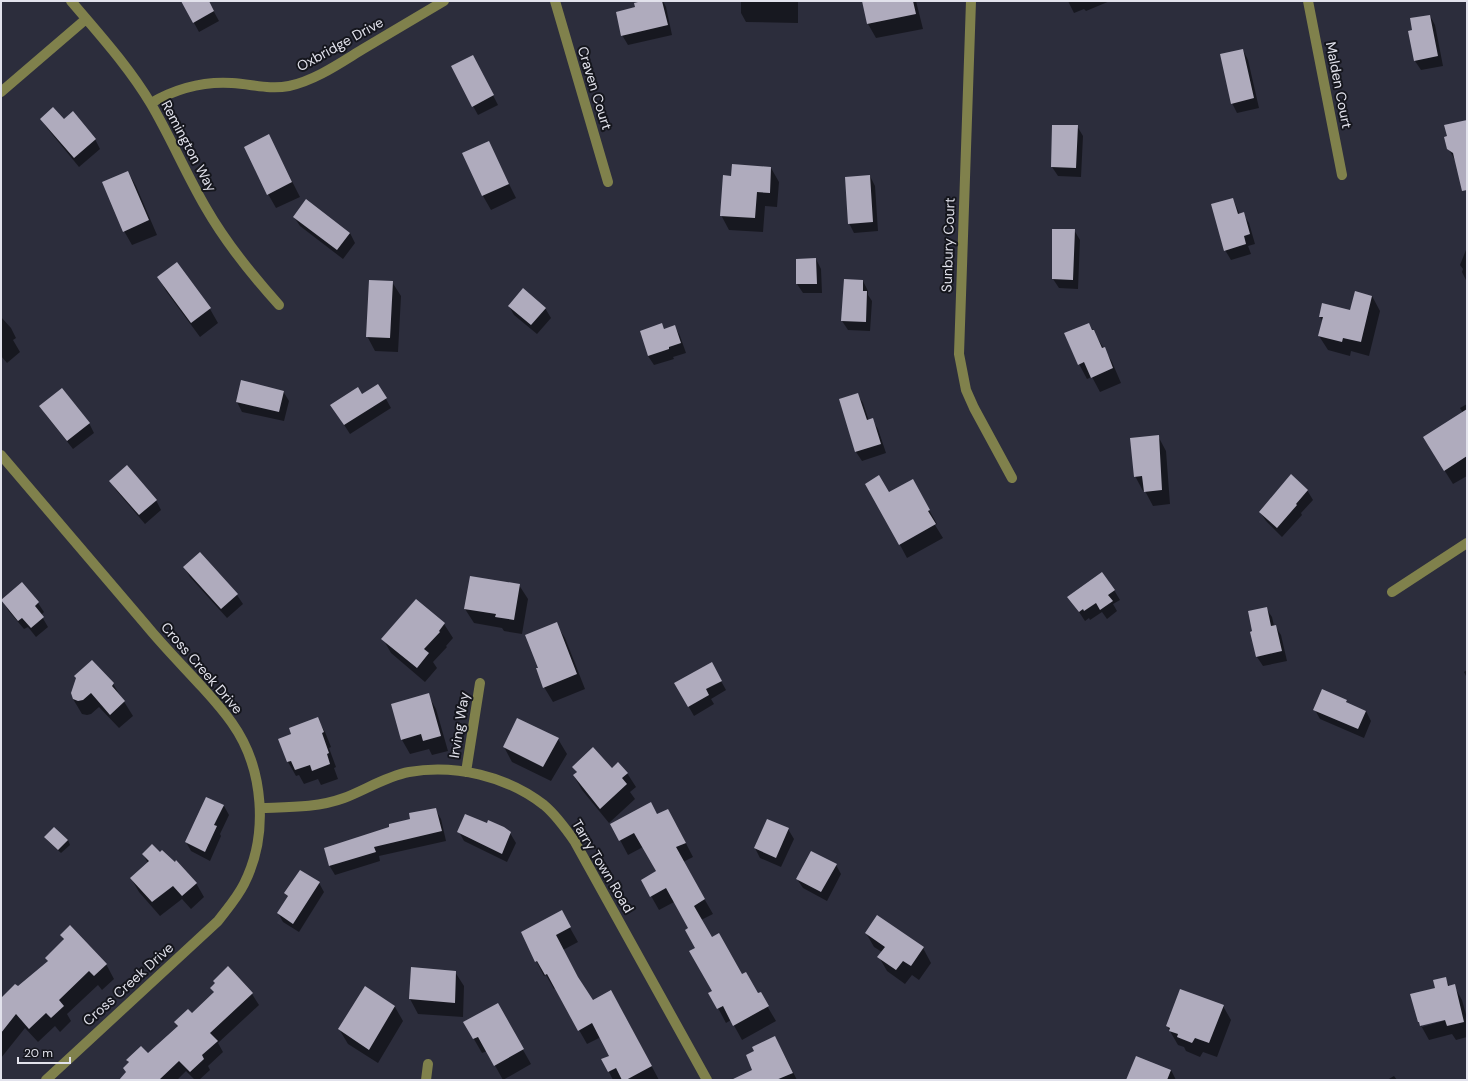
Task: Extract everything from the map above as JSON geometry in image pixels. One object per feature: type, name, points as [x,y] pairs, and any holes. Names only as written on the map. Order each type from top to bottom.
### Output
[{"type":"street","name":"Remington Way","points":[[71,1],[125,65],[151,103],[172,141],[194,188],[218,228],[246,266],[279,305]]},
{"type":"street","name":"Oxbridge Drive","points":[[151,103],[175,91],[201,84],[233,83],[266,88],[277,88],[303,82],[331,68],[444,1]]},
{"type":"street","name":"Craven Court","points":[[555,1],[608,182]]},
{"type":"street","name":"Sunbury Court","points":[[971,1],[959,354],[966,390],[974,408],[1012,478]]},
{"type":"street","name":"Malden Court","points":[[1308,1],[1342,175]]},
{"type":"street","points":[[1,92],[86,19]]},
{"type":"street","name":"Cross Creek Drive","points":[[1,455],[148,628],[226,715],[239,734],[250,759],[257,783],[260,808],[258,835],[250,867],[244,883],[227,909],[213,926],[46,1080]]},
{"type":"street","points":[[1392,592],[1467,543]]},
{"type":"street","name":"Irving Way","points":[[466,772],[480,683]]},
{"type":"street","name":"Tarry Town Road","points":[[260,808],[308,806],[324,803],[342,798],[407,772],[426,770],[466,772],[493,778],[512,785],[528,794],[545,806],[561,823],[575,842],[707,1080]]},
{"type":"street","points":[[426,1080],[428,1064]]},
{"type":"building","points":[[181,1],[209,1],[214,11],[193,23]]},
{"type":"building","points":[[642,1],[662,1],[668,25],[621,36],[616,12],[635,7],[634,3]]},
{"type":"building","points":[[862,1],[913,1],[916,14],[867,24]]},
{"type":"building","points":[[1430,15],[1438,56],[1414,61],[1408,31],[1412,30],[1410,18]]},
{"type":"building","points":[[1243,49],[1254,98],[1231,104],[1220,54]]},
{"type":"building","points":[[473,55],[494,95],[472,107],[451,66]]},
{"type":"building","points":[[53,107],[64,119],[73,111],[96,139],[74,158],[40,119]]},
{"type":"building","points":[[1467,120],[1467,190],[1462,191],[1453,153],[1447,149],[1444,137],[1447,136],[1444,125]]},
{"type":"building","points":[[1052,125],[1078,125],[1076,168],[1051,167]]},
{"type":"building","points":[[269,134],[292,182],[267,195],[244,147]]},
{"type":"building","points":[[489,141],[509,184],[482,196],[462,153]]},
{"type":"building","points":[[732,164],[771,167],[770,193],[757,192],[755,218],[720,216],[723,175],[731,176]]},
{"type":"building","points":[[128,171],[149,220],[123,232],[102,182]]},
{"type":"building","points":[[870,175],[873,222],[848,224],[845,177]]},
{"type":"building","points":[[1233,198],[1238,214],[1244,212],[1250,234],[1244,236],[1246,244],[1224,251],[1211,204]]},
{"type":"building","points":[[306,199],[350,233],[337,250],[293,217]]},
{"type":"building","points":[[1052,229],[1075,229],[1073,280],[1052,279]]},
{"type":"building","points":[[816,258],[817,284],[796,284],[796,259]]},
{"type":"building","points":[[177,262],[211,308],[191,323],[157,277]]},
{"type":"building","points":[[844,279],[863,280],[863,291],[867,291],[866,322],[841,321]]},
{"type":"building","points":[[369,280],[393,281],[390,338],[366,337]]},
{"type":"building","points":[[523,288],[546,308],[531,325],[508,306]]},
{"type":"building","points":[[1355,291],[1372,296],[1361,342],[1343,338],[1342,342],[1318,336],[1323,317],[1319,317],[1322,303],[1350,310]]},
{"type":"building","points":[[662,323],[664,329],[675,325],[681,343],[648,356],[640,331]]},
{"type":"building","points":[[1089,323],[1092,330],[1094,330],[1102,348],[1105,347],[1113,368],[1091,378],[1084,362],[1078,365],[1064,333]]},
{"type":"building","points":[[241,380],[284,391],[279,412],[236,402]]},
{"type":"building","points":[[378,384],[387,398],[344,425],[330,405],[358,387],[362,394]]},
{"type":"building","points":[[62,388],[90,423],[67,441],[39,406]]},
{"type":"building","points":[[858,393],[867,420],[873,418],[881,444],[855,452],[839,399]]},
{"type":"building","points":[[1467,409],[1467,456],[1444,471],[1423,437]]},
{"type":"building","points":[[1159,435],[1162,490],[1144,492],[1142,476],[1134,477],[1130,438]]},
{"type":"building","points":[[127,465],[157,500],[139,515],[109,481]]},
{"type":"building","points":[[1291,474],[1308,490],[1277,528],[1259,512]]},
{"type":"building","points":[[879,475],[889,492],[913,479],[930,510],[928,511],[936,524],[899,545],[865,484]]},
{"type":"building","points":[[200,552],[238,594],[221,609],[183,567]]},
{"type":"building","points":[[1102,572],[1115,590],[1108,595],[1113,601],[1100,610],[1096,603],[1084,611],[1083,609],[1079,612],[1067,597]]},
{"type":"building","points":[[470,576],[520,584],[514,620],[495,617],[496,614],[464,609]]},
{"type":"building","points":[[22,582],[39,602],[35,606],[44,617],[31,628],[22,618],[18,621],[1,600]]},
{"type":"building","points":[[416,599],[445,623],[439,631],[440,632],[424,649],[429,653],[417,668],[381,639]]},
{"type":"building","points":[[1267,607],[1271,626],[1276,625],[1282,651],[1256,657],[1250,632],[1252,631],[1248,611]]},
{"type":"building","points":[[557,622],[577,674],[543,688],[536,668],[538,668],[525,635]]},
{"type":"building","points":[[92,660],[114,683],[112,686],[125,701],[110,715],[91,693],[83,700],[78,701],[73,699],[71,693],[76,678],[74,676]]},
{"type":"building","points":[[712,662],[722,681],[706,689],[709,695],[688,707],[674,683]]},
{"type":"building","points":[[1322,689],[1347,700],[1346,702],[1366,711],[1358,729],[1313,710]]},
{"type":"building","points":[[429,693],[441,736],[423,741],[421,734],[401,740],[391,704]]},
{"type":"building","points":[[318,717],[324,732],[322,733],[329,753],[327,754],[330,764],[312,771],[310,765],[295,770],[291,761],[287,762],[278,739],[291,734],[289,728]]},
{"type":"building","points":[[517,718],[559,738],[543,767],[503,747]]},
{"type":"building","points":[[593,747],[612,768],[618,762],[628,773],[622,778],[627,784],[600,809],[573,775],[577,772],[572,767]]},
{"type":"building","points":[[206,797],[224,805],[214,825],[217,826],[205,852],[185,842]]},
{"type":"building","points":[[651,802],[657,814],[668,809],[686,843],[676,847],[705,899],[694,906],[712,937],[719,933],[742,974],[746,972],[758,993],[761,992],[769,1006],[733,1026],[723,1006],[717,1009],[708,993],[712,991],[689,951],[695,948],[685,930],[688,928],[666,888],[650,897],[641,880],[656,871],[634,833],[619,841],[610,824]]},
{"type":"building","points":[[436,808],[442,831],[374,847],[376,852],[329,866],[324,848],[389,827],[389,824],[410,819],[409,813]]},
{"type":"building","points":[[465,814],[487,823],[488,820],[511,832],[502,854],[457,832]]},
{"type":"building","points":[[767,819],[789,828],[776,858],[754,848]]},
{"type":"building","points":[[54,827],[68,840],[58,850],[44,837]]},
{"type":"building","points":[[152,844],[160,852],[162,850],[175,862],[176,860],[197,883],[182,896],[173,886],[152,902],[130,878],[149,861],[142,854]]},
{"type":"building","points":[[811,851],[837,864],[821,892],[796,879]]},
{"type":"building","points":[[300,870],[320,882],[293,924],[277,913],[288,896],[284,893]]},
{"type":"building","points":[[562,910],[571,927],[556,935],[578,977],[593,1000],[611,990],[652,1066],[626,1080],[622,1080],[616,1068],[608,1072],[601,1059],[609,1056],[592,1023],[578,1031],[547,974],[545,975],[537,961],[535,962],[521,932]]},
{"type":"building","points":[[877,915],[924,947],[911,966],[903,961],[896,970],[877,957],[885,947],[865,933]]},
{"type":"building","points":[[70,925],[107,964],[94,976],[89,971],[59,1000],[64,1006],[51,1018],[46,1013],[29,1029],[16,1014],[1,1033],[1,998],[15,984],[18,986],[48,961],[45,958],[64,939],[60,935]]},
{"type":"building","points":[[228,966],[253,993],[210,1033],[218,1041],[202,1055],[204,1059],[190,1072],[179,1061],[159,1080],[119,1080],[126,1072],[123,1068],[129,1062],[126,1060],[141,1046],[148,1053],[178,1026],[174,1022],[188,1009],[192,1013],[214,992],[210,988],[215,983],[213,981]]},
{"type":"building","points":[[411,967],[456,971],[455,1003],[409,999]]},
{"type":"building","points":[[1446,977],[1448,986],[1455,984],[1464,1022],[1447,1026],[1445,1020],[1420,1026],[1410,994],[1435,988],[1433,980]]},
{"type":"building","points":[[365,986],[395,1006],[369,1050],[338,1029]]},
{"type":"building","points":[[1180,989],[1224,1005],[1209,1043],[1195,1038],[1192,1043],[1177,1037],[1178,1034],[1169,1031],[1170,1028],[1166,1026]]},
{"type":"building","points":[[498,1003],[524,1049],[494,1066],[478,1037],[473,1039],[463,1022]]},
{"type":"building","points":[[775,1036],[793,1073],[776,1080],[731,1080],[752,1070],[746,1055],[754,1051],[752,1047]]},
{"type":"building","points":[[1136,1056],[1171,1070],[1167,1080],[1126,1080]]}]
